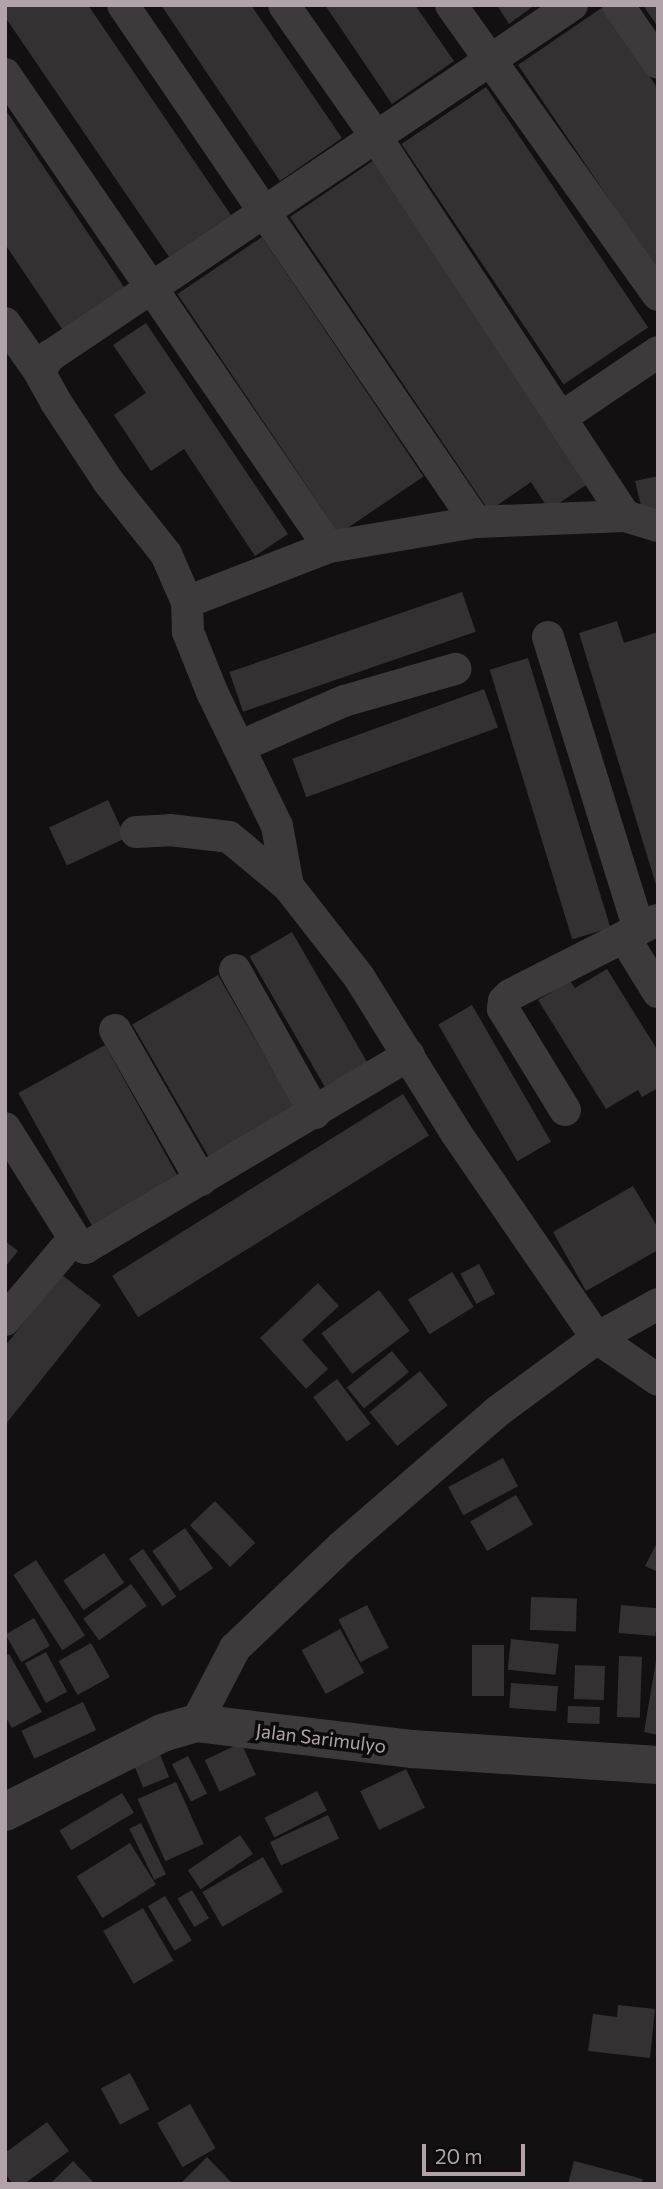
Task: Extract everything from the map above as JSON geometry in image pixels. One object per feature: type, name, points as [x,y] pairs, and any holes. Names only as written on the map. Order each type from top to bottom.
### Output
[{"type":"street","points":[[123,5],[477,522]]},
{"type":"street","points":[[285,5],[562,416],[625,516]]},
{"type":"street","points":[[451,5],[658,295]]},
{"type":"street","points":[[40,371],[50,356],[572,5]]},
{"type":"street","points":[[618,5],[658,63]]},
{"type":"street","points":[[5,74],[329,547]]},
{"type":"street","points":[[5,323],[40,371],[55,402],[108,481],[166,554],[187,601],[188,632],[212,692],[241,746],[277,826],[288,886]]},
{"type":"street","points":[[562,416],[658,352]]},
{"type":"street","points":[[187,601],[329,547],[477,522],[625,516],[658,526]]},
{"type":"street","points":[[548,637],[658,992]]},
{"type":"street","points":[[241,746],[344,701],[455,669]]},
{"type":"street","points":[[135,832],[170,830],[229,837],[288,886],[359,977],[456,1133],[597,1338],[658,1380]]},
{"type":"street","points":[[565,1110],[503,1009],[504,1002],[510,995],[640,929]]},
{"type":"street","points":[[235,970],[315,1113]]},
{"type":"street","points":[[115,1030],[201,1180]]},
{"type":"street","points":[[5,1128],[74,1238],[85,1248],[409,1055]]},
{"type":"street","points":[[5,1320],[74,1238]]},
{"type":"street","points":[[195,1723],[235,1647],[341,1547],[498,1411],[597,1338],[658,1304]]},
{"type":"street","name":"Jalan Sarimulyo","points":[[5,1812],[162,1733],[195,1723],[412,1749],[658,1765]]},
{"type":"building","points":[[5,5],[88,5],[231,215],[169,257],[5,17]]},
{"type":"building","points":[[161,5],[251,5],[342,138],[280,181]]},
{"type":"building","points":[[325,5],[415,5],[454,61],[392,104]]},
{"type":"building","points":[[497,5],[535,5],[509,24]]},
{"type":"building","points":[[643,5],[658,5],[658,27],[651,17]]},
{"type":"building","points":[[603,7],[658,89],[658,271],[518,65]]},
{"type":"building","points":[[486,87],[648,327],[564,384],[401,144]]},
{"type":"building","points":[[5,109],[126,290],[64,332],[5,244]]},
{"type":"building","points":[[374,160],[592,481],[549,510],[531,482],[489,511],[290,217]]},
{"type":"building","points":[[262,237],[424,477],[339,534],[177,294]]},
{"type":"building","points":[[146,323],[288,534],[255,556],[184,449],[151,471],[114,415],[146,393],[113,345]]},
{"type":"building","points":[[658,476],[658,514],[644,518],[635,481]]},
{"type":"building","points":[[462,592],[476,632],[243,712],[229,672]]},
{"type":"building","points":[[617,621],[624,643],[658,632],[657,888],[579,633]]},
{"type":"building","points":[[528,658],[610,928],[572,939],[490,670]]},
{"type":"building","points":[[484,689],[498,728],[306,797],[292,759]]},
{"type":"building","points":[[108,800],[126,838],[67,866],[49,827]]},
{"type":"building","points":[[292,932],[371,1068],[328,1092],[250,957]]},
{"type":"building","points":[[607,969],[658,1051],[658,1088],[642,1097],[638,1090],[606,1109],[538,1000],[570,981],[575,988]]},
{"type":"building","points":[[218,975],[296,1111],[211,1160],[132,1024]]},
{"type":"building","points":[[472,1005],[551,1142],[517,1161],[438,1024]]},
{"type":"building","points":[[105,1045],[182,1183],[95,1231],[18,1093]]},
{"type":"building","points":[[403,1094],[429,1136],[138,1317],[112,1276]]},
{"type":"building","points":[[633,1186],[658,1228],[658,1250],[586,1291],[553,1232]]},
{"type":"building","points":[[5,1241],[18,1251],[5,1267]]},
{"type":"building","points":[[479,1264],[495,1294],[476,1304],[460,1274]]},
{"type":"building","points":[[452,1272],[474,1307],[430,1334],[408,1300]]},
{"type":"building","points":[[62,1275],[101,1305],[5,1425],[5,1346]]},
{"type":"building","points":[[318,1283],[339,1306],[302,1340],[328,1369],[306,1389],[260,1338]]},
{"type":"building","points":[[379,1290],[410,1331],[352,1374],[321,1333]]},
{"type":"building","points":[[392,1351],[409,1372],[364,1408],[347,1388]]},
{"type":"building","points":[[420,1371],[448,1405],[397,1446],[369,1412]]},
{"type":"building","points":[[337,1379],[371,1424],[347,1442],[313,1397]]},
{"type":"building","points":[[503,1458],[518,1486],[463,1515],[448,1487]]},
{"type":"building","points":[[516,1495],[533,1524],[487,1551],[470,1522]]},
{"type":"building","points":[[215,1501],[255,1543],[230,1567],[190,1525]]},
{"type":"building","points":[[185,1528],[213,1568],[180,1591],[152,1551]]},
{"type":"building","points":[[658,1541],[658,1572],[645,1566]]},
{"type":"building","points":[[143,1549],[176,1597],[162,1606],[129,1559]]},
{"type":"building","points":[[104,1553],[124,1583],[84,1610],[63,1580]]},
{"type":"building","points":[[36,1560],[85,1635],[62,1650],[13,1575]]},
{"type":"building","points":[[131,1584],[147,1606],[99,1641],[83,1619]]},
{"type":"building","points":[[531,1597],[577,1599],[576,1632],[530,1630]]},
{"type":"building","points":[[367,1605],[389,1648],[360,1662],[338,1620]]},
{"type":"building","points":[[621,1605],[658,1608],[655,1636],[619,1633]]},
{"type":"building","points":[[34,1618],[50,1646],[21,1662],[5,1634]]},
{"type":"building","points":[[340,1629],[364,1673],[326,1694],[302,1650]]},
{"type":"building","points":[[511,1639],[559,1644],[555,1675],[508,1670]]},
{"type":"building","points":[[91,1643],[110,1677],[78,1695],[59,1661]]},
{"type":"building","points":[[472,1645],[504,1645],[504,1696],[472,1696]]},
{"type":"building","points":[[46,1652],[67,1692],[46,1703],[25,1663]]},
{"type":"building","points":[[9,1654],[42,1712],[12,1728],[5,1716],[5,1656]]},
{"type":"building","points":[[619,1656],[642,1657],[640,1718],[617,1717]]},
{"type":"building","points":[[658,1661],[658,1735],[644,1732]]},
{"type":"building","points":[[575,1665],[605,1666],[604,1700],[574,1699]]},
{"type":"building","points":[[511,1683],[558,1686],[556,1711],[509,1708]]},
{"type":"building","points":[[83,1702],[96,1730],[34,1759],[21,1731]]},
{"type":"building","points":[[568,1706],[600,1707],[599,1724],[567,1723]]},
{"type":"building","points":[[241,1743],[256,1775],[220,1792],[205,1760]]},
{"type":"building","points":[[159,1752],[169,1777],[143,1788],[133,1762]]},
{"type":"building","points":[[188,1756],[207,1793],[191,1802],[172,1764]]},
{"type":"building","points":[[406,1769],[425,1808],[379,1830],[360,1791]]},
{"type":"building","points":[[176,1782],[204,1844],[165,1861],[138,1799]]},
{"type":"building","points":[[317,1791],[327,1811],[274,1837],[264,1818]]},
{"type":"building","points":[[122,1793],[134,1813],[71,1850],[59,1831]]},
{"type":"building","points":[[328,1815],[339,1839],[281,1866],[270,1842]]},
{"type":"building","points":[[141,1823],[166,1874],[154,1880],[129,1829]]},
{"type":"building","points":[[240,1835],[253,1854],[201,1889],[188,1870]]},
{"type":"building","points":[[130,1843],[156,1885],[103,1918],[77,1876]]},
{"type":"building","points":[[263,1857],[283,1892],[222,1927],[202,1892]]},
{"type":"building","points":[[192,1890],[209,1918],[194,1927],[177,1899]]},
{"type":"building","points":[[165,1896],[192,1941],[175,1951],[148,1906]]},
{"type":"building","points":[[143,1908],[174,1961],[134,1984],[103,1931]]},
{"type":"building","points":[[618,2005],[655,2009],[650,2058],[588,2051],[593,2014],[617,2017]]},
{"type":"building","points":[[130,2073],[149,2109],[120,2125],[101,2088]]},
{"type":"building","points":[[190,2104],[216,2148],[183,2167],[157,2123]]},
{"type":"building","points":[[47,2122],[69,2151],[24,2184],[13,2184],[5,2174],[5,2153]]},
{"type":"building","points":[[207,2157],[233,2184],[180,2184]]},
{"type":"building","points":[[73,2161],[95,2184],[50,2184]]},
{"type":"building","points":[[574,2161],[643,2179],[641,2184],[568,2184]]}]
